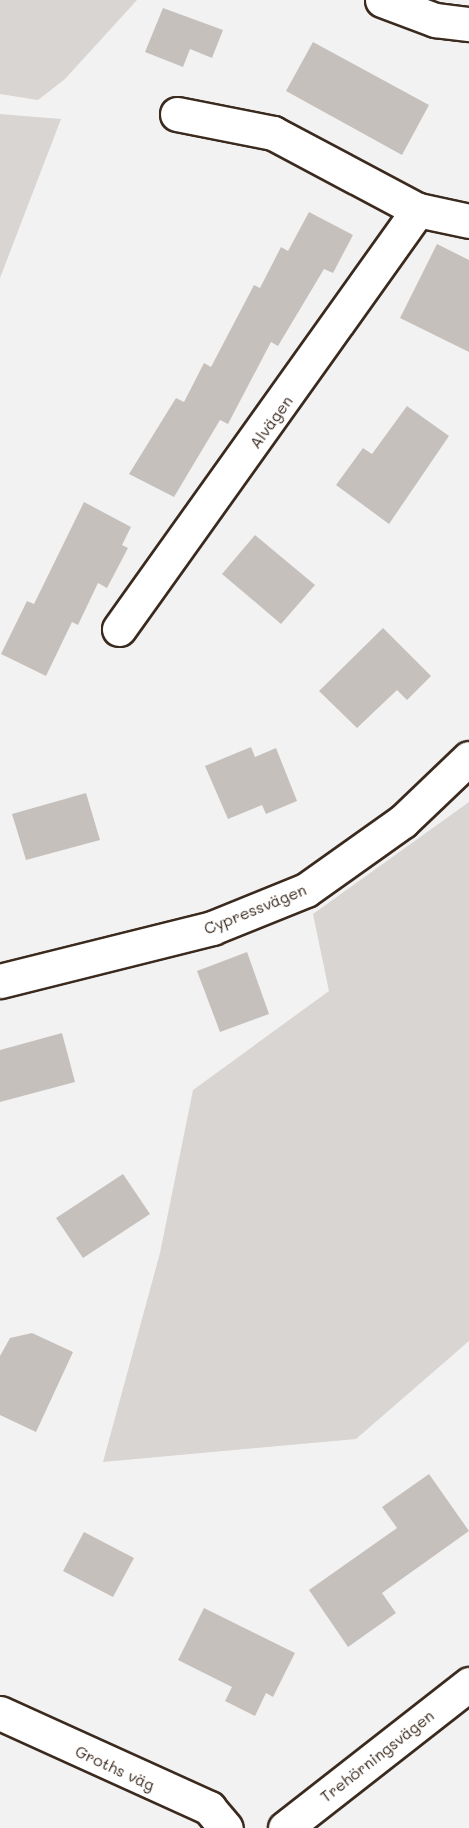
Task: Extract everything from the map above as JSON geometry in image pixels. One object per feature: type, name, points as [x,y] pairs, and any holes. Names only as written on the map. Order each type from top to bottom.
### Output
[{"type":"street","points":[[382,0],[435,20],[469,24]]},
{"type":"street","points":[[177,114],[273,133],[418,210],[469,221]]},
{"type":"street","name":"Alvägen","points":[[119,630],[418,210]]},
{"type":"street","name":"Cypressvägen","points":[[0,981],[212,928],[306,890],[387,835],[469,758]]},
{"type":"street","name":"Trehörningsvägen","points":[[285,1828],[469,1684]]},
{"type":"street","name":"Groths väg","points":[[0,1713],[209,1808],[226,1828]]},
{"type":"shaded area","points":[[0,0],[137,0],[65,79],[38,100],[0,94]]},
{"type":"shaded area","points":[[0,114],[61,119],[0,278]]},
{"type":"shaded area","points":[[469,802],[469,1341],[356,1439],[103,1462],[160,1253],[193,1090],[329,991],[313,914]]},
{"type":"building","points":[[163,8],[223,30],[212,58],[190,49],[183,67],[145,52]]},
{"type":"building","points":[[313,42],[429,105],[402,155],[286,91]]},
{"type":"building","points":[[309,212],[353,235],[333,273],[324,269],[278,346],[271,342],[228,424],[220,420],[174,497],[129,474],[176,398],[184,402],[204,363],[211,367],[254,285],[260,288],[281,247],[288,251]]},
{"type":"building","points":[[437,244],[469,260],[469,352],[400,318]]},
{"type":"building","points":[[407,406],[449,436],[389,524],[336,485],[363,448],[372,454]]},
{"type":"building","points":[[84,502],[131,527],[122,545],[128,548],[107,588],[98,583],[78,625],[72,622],[46,676],[1,654],[27,601],[34,604]]},
{"type":"building","points":[[255,535],[315,585],[281,624],[222,574]]},
{"type":"building","points":[[383,628],[431,676],[407,700],[397,690],[357,728],[319,691]]},
{"type":"building","points":[[251,747],[255,757],[276,748],[297,801],[266,814],[262,805],[228,819],[205,766]]},
{"type":"building","points":[[86,793],[100,840],[26,860],[12,814]]},
{"type":"building","points":[[247,952],[269,1014],[220,1032],[197,971]]},
{"type":"building","points":[[62,1033],[75,1082],[0,1102],[0,1050]]},
{"type":"building","points":[[123,1174],[150,1214],[83,1258],[56,1218]]},
{"type":"building","points":[[32,1333],[73,1352],[36,1432],[0,1415],[0,1356],[10,1338]]},
{"type":"building","points":[[429,1474],[469,1531],[382,1593],[396,1613],[348,1647],[309,1590],[397,1528],[382,1507]]},
{"type":"building","points":[[84,1532],[134,1558],[113,1597],[63,1571]]},
{"type":"building","points":[[204,1608],[295,1653],[273,1697],[266,1693],[255,1716],[225,1701],[232,1687],[178,1660]]}]
